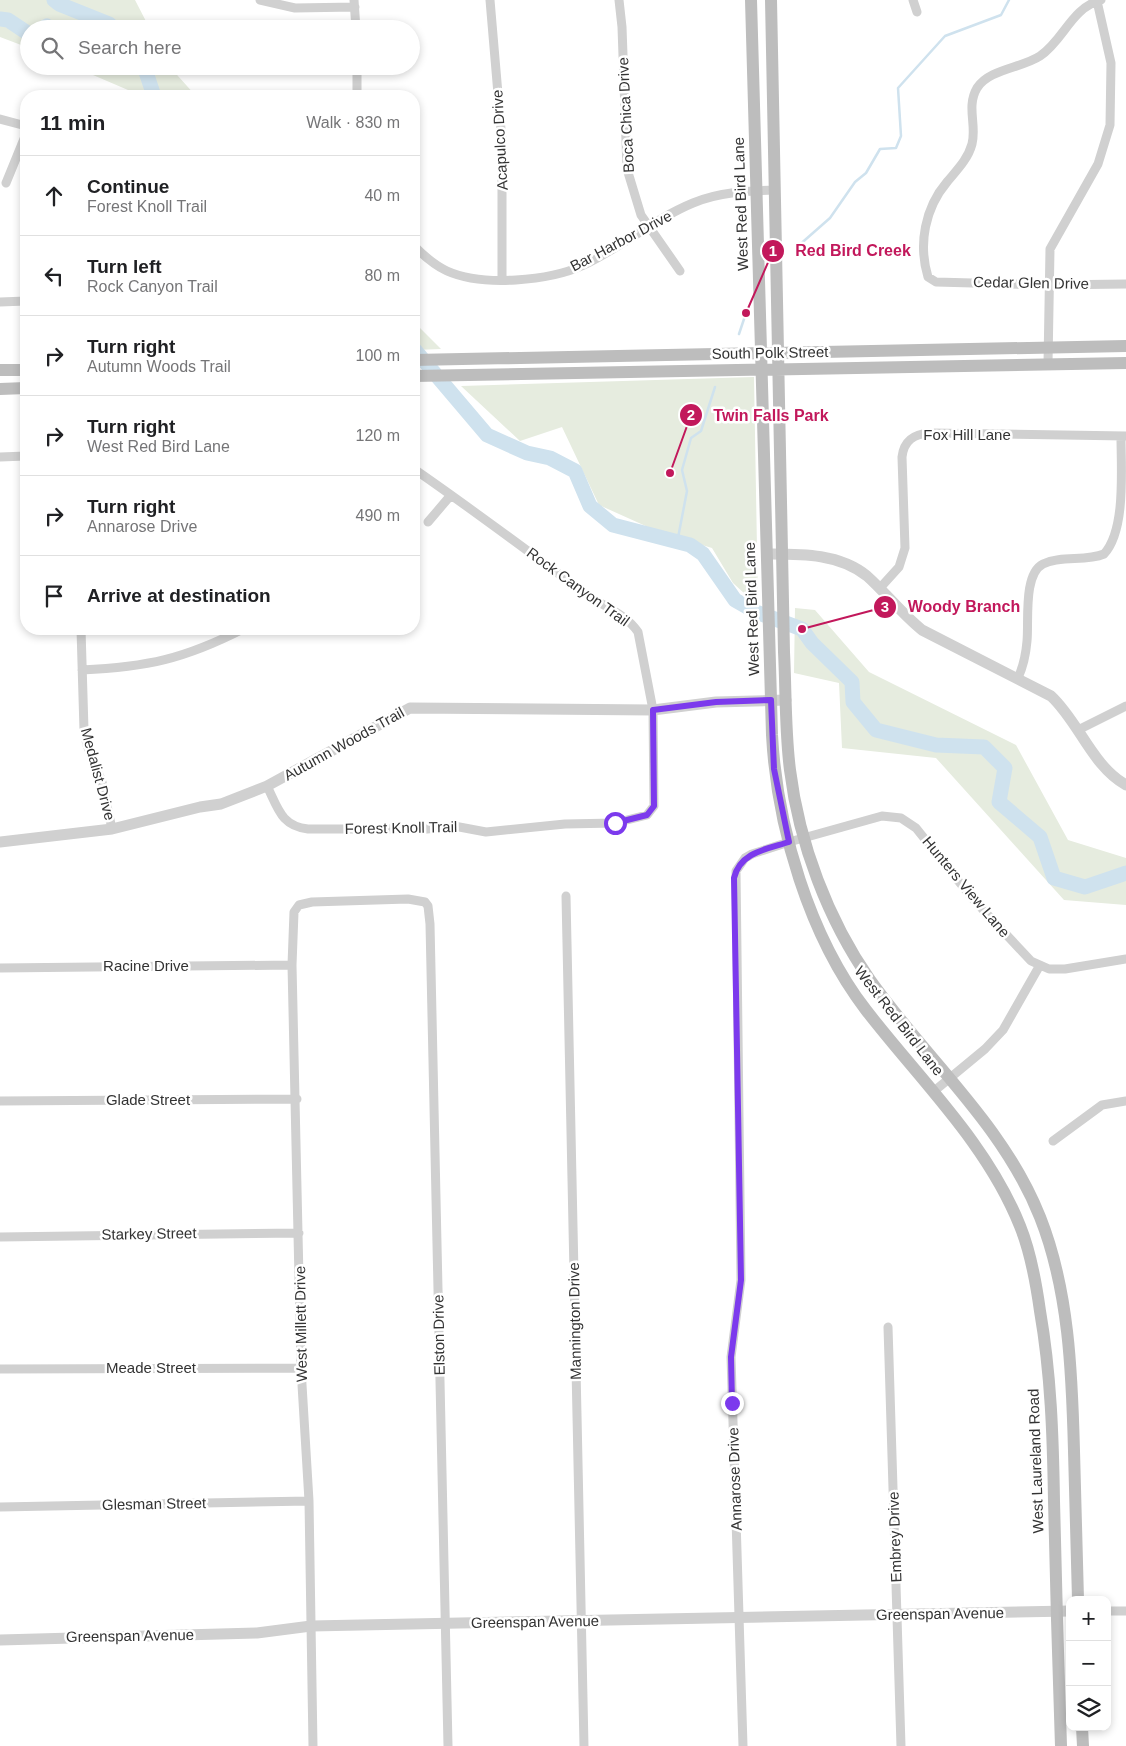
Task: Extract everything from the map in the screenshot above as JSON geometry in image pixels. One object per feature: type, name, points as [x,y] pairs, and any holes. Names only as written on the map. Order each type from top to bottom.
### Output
[{"type":"main road","name":"West Red Bird Lane","points":[[751,0],[774,769],[789,842],[829,954],[865,1008],[970,1138],[1000,1182]]},
{"type":"main road","name":"West Red Bird Lane","points":[[771,0],[780,369],[784,652],[790,771],[804,838],[830,907],[855,956],[870,980],[986,1122],[1018,1170]]},
{"type":"main road","name":"South Polk Street","points":[[420,360],[1126,346]]},
{"type":"main road","name":"South Polk Street","points":[[420,376],[1126,362]]},
{"type":"main road","points":[[0,370],[20,370]]},
{"type":"main road","points":[[0,390],[20,388]]},
{"type":"main road","points":[[1000,1182],[1018,1170],[1040,1219],[1055,1268],[1065,1327],[1073,1402],[1078,1596]]},
{"type":"main road","name":"West Laureland Road","points":[[1000,1182],[1029,1251],[1043,1329],[1052,1403],[1061,1746]]},
{"type":"main road","points":[[1052,1403],[1073,1402]]},
{"type":"main road","points":[[1082,1731],[1082,1746]]},
{"type":"street","points":[[260,0],[295,8],[355,4],[356,20]]},
{"type":"street","name":"Acapulco Drive","points":[[490,0],[502,141],[502,280]]},
{"type":"street","name":"Boca Chica Drive","points":[[619,0],[622,27],[627,169],[636,202],[649,226],[680,271]]},
{"type":"street","points":[[913,0],[917,12]]},
{"type":"street","points":[[1048,364],[1050,249],[1098,164],[1110,125],[1111,63],[1099,0]]},
{"type":"street","name":"Cedar Glen Drive","points":[[1099,0],[1081,10],[1041,55],[990,78],[976,89],[971,112],[973,135],[970,150],[928,210],[924,238],[925,267],[928,277],[936,282],[1048,285],[1126,284]]},
{"type":"street","points":[[357,75],[357,90]]},
{"type":"street","points":[[0,119],[20,124]]},
{"type":"street","points":[[6,183],[20,149]]},
{"type":"street","name":"Bar Harbor Drive","points":[[420,251],[436,264],[457,275],[502,280],[545,276],[582,266],[649,226],[694,203],[728,193],[775,190]]},
{"type":"street","points":[[0,302],[20,301]]},
{"type":"street","name":"Fox Hill Lane","points":[[880,588],[899,567],[905,548],[902,456],[903,449],[910,438],[919,434],[930,433],[1123,437]]},
{"type":"street","points":[[1018,678],[1026,648],[1028,597],[1034,573],[1040,566],[1050,561],[1104,554],[1116,538],[1120,522],[1123,437]]},
{"type":"street","points":[[0,457],[20,456]]},
{"type":"street","name":"Rock Canyon Trail","points":[[420,473],[592,598],[625,617],[633,624],[638,632],[653,710],[654,788]]},
{"type":"street","points":[[428,522],[451,494]]},
{"type":"street","points":[[767,554],[820,556],[838,561],[862,573],[880,588],[922,630],[1051,696],[1067,712],[1107,770],[1126,785]]},
{"type":"street","name":"Medalist Drive","points":[[81,635],[84,730],[87,745],[104,788],[112,829]]},
{"type":"street","points":[[82,670],[145,666],[184,655],[221,635]]},
{"type":"street","name":"Autumn Woods Trail","points":[[0,842],[112,829],[200,807],[221,804],[267,786],[410,708],[653,710],[716,702],[786,700]]},
{"type":"street","points":[[1078,730],[1126,706]]},
{"type":"street","name":"Forest Knoll Trail","points":[[267,786],[284,819],[296,828],[427,829],[454,826],[486,832],[565,824],[615,823],[638,818],[647,815],[654,806],[654,788]]},
{"type":"street","name":"Hunters View Lane","points":[[804,838],[882,816],[905,819],[916,828],[972,898],[1022,954],[1049,969],[1065,969],[1126,959]]},
{"type":"street","name":"Annarose Drive","points":[[743,1746],[731,1357],[741,1280],[734,878],[736,871],[745,858],[752,854],[804,838]]},
{"type":"street","name":"Mannington Drive","points":[[566,896],[584,1746]]},
{"type":"street","name":"West Millett Drive","points":[[313,1746],[309,1501],[301,1368],[297,1099],[292,965],[294,912],[299,904],[312,902],[418,900],[428,906],[430,924]]},
{"type":"street","name":"Elston Drive","points":[[430,924],[448,1746]]},
{"type":"street","name":"Racine Drive","points":[[0,968],[292,965]]},
{"type":"street","points":[[933,1092],[985,1049],[1003,1030],[1040,965]]},
{"type":"street","name":"Glade Street","points":[[0,1101],[297,1099]]},
{"type":"street","points":[[1054,1142],[1102,1105],[1126,1101]]},
{"type":"street","name":"Starkey Street","points":[[0,1237],[299,1234]]},
{"type":"street","name":"Embrey Drive","points":[[888,1327],[901,1746]]},
{"type":"street","name":"Meade Street","points":[[0,1369],[301,1368]]},
{"type":"street","name":"Glesman Street","points":[[0,1507],[309,1501]]},
{"type":"street","name":"Greenspan Avenue","points":[[0,1640],[257,1633],[311,1626],[739,1619],[1066,1611]]},
{"type":"street","points":[[1111,1611],[1126,1611]]},
{"type":"shaded area","points":[[0,0],[135,0],[145,20],[20,20],[20,45],[0,37]]},
{"type":"shaded area","points":[[93,75],[177,75],[191,90],[128,90]]},
{"type":"shaded area","points":[[420,328],[441,349],[420,350]]},
{"type":"shaded area","points":[[754,377],[758,606],[733,583],[712,548],[659,532],[599,505],[562,427],[520,441],[461,386]]},
{"type":"shaded area","points":[[795,608],[815,610],[869,672],[1016,745],[1068,840],[1126,858],[1126,905],[1064,900],[936,758],[842,748],[839,683],[794,673]]},
{"type":"waterway","points":[[54,0],[59,4],[99,20]]},
{"type":"waterway","points":[[797,247],[830,218],[855,182],[866,173],[880,149],[896,148],[901,136],[898,88],[945,36],[1001,15],[1009,0]]},
{"type":"waterway","points":[[0,19],[8,20],[20,28]]},
{"type":"waterway","points":[[147,75],[152,90]]},
{"type":"waterway","points":[[739,334],[746,313]]},
{"type":"waterway","points":[[420,356],[487,435],[527,453],[550,458],[575,471],[590,506],[613,525],[690,545],[703,554],[735,600],[756,612],[802,629],[812,643],[852,682],[853,702],[876,730],[936,745],[984,747],[1005,768],[999,802],[1040,837],[1054,878],[1085,887],[1126,873]]},
{"type":"waterway","points":[[677,543],[687,491],[682,470],[691,438],[701,431],[715,387]]},
{"type":"place","name":"Red Bird Creek","points":[[746,313]]},
{"type":"place","name":"Twin Falls Park","points":[[670,473]]},
{"type":"place","name":"Woody Branch","points":[[802,629]]},
{"type":"route","points":[[615,823],[647,815],[654,806],[653,710],[716,702],[771,700],[774,769],[789,842],[745,858],[739,865],[734,878],[741,1280],[731,1357],[732,1403]]}]
